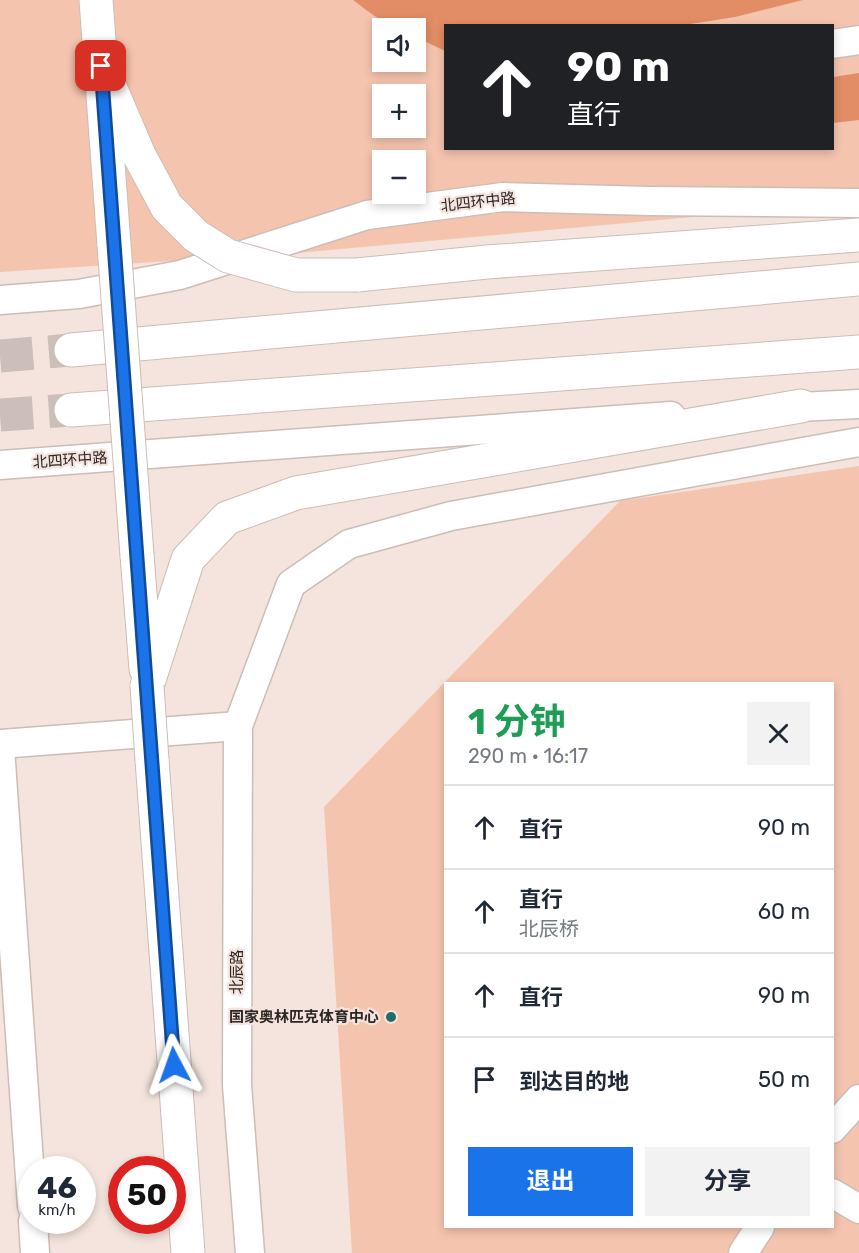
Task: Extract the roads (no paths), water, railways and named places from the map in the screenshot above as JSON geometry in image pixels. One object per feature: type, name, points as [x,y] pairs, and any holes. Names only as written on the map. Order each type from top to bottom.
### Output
[{"type":"main road","points":[[96,0],[188,1253]]},
{"type":"main road","points":[[101,66],[139,155],[167,207],[195,236],[228,256],[296,275],[357,275],[487,262],[859,235]]},
{"type":"main road","points":[[71,350],[859,279]]},
{"type":"main road","points":[[71,410],[859,352]]},
{"type":"main road","points":[[147,686],[188,559],[226,518],[296,493],[801,406]]},
{"type":"street","points":[[834,44],[859,40]]},
{"type":"street","name":"北四环中路","points":[[0,300],[79,294],[180,275],[367,215],[503,197],[649,201],[859,202]]},
{"type":"street","name":"北四环中路","points":[[0,465],[801,406],[859,404]]},
{"type":"street","points":[[28,1156],[0,753],[238,726],[291,584],[349,544],[451,516],[859,442]]},
{"type":"street","name":"北辰路","points":[[238,726],[237,1085],[250,1253]]},
{"type":"street","points":[[834,1127],[859,1099]]},
{"type":"street","points":[[834,1194],[859,1209]]},
{"type":"street","points":[[743,1253],[759,1228]]},
{"type":"street","points":[[34,1234],[35,1253]]},
{"type":"tunnel","points":[[0,356],[71,350]]},
{"type":"tunnel","points":[[0,415],[71,410]]},
{"type":"place","name":"国家奥林匹克体育中心","points":[[391,1017]]}]
